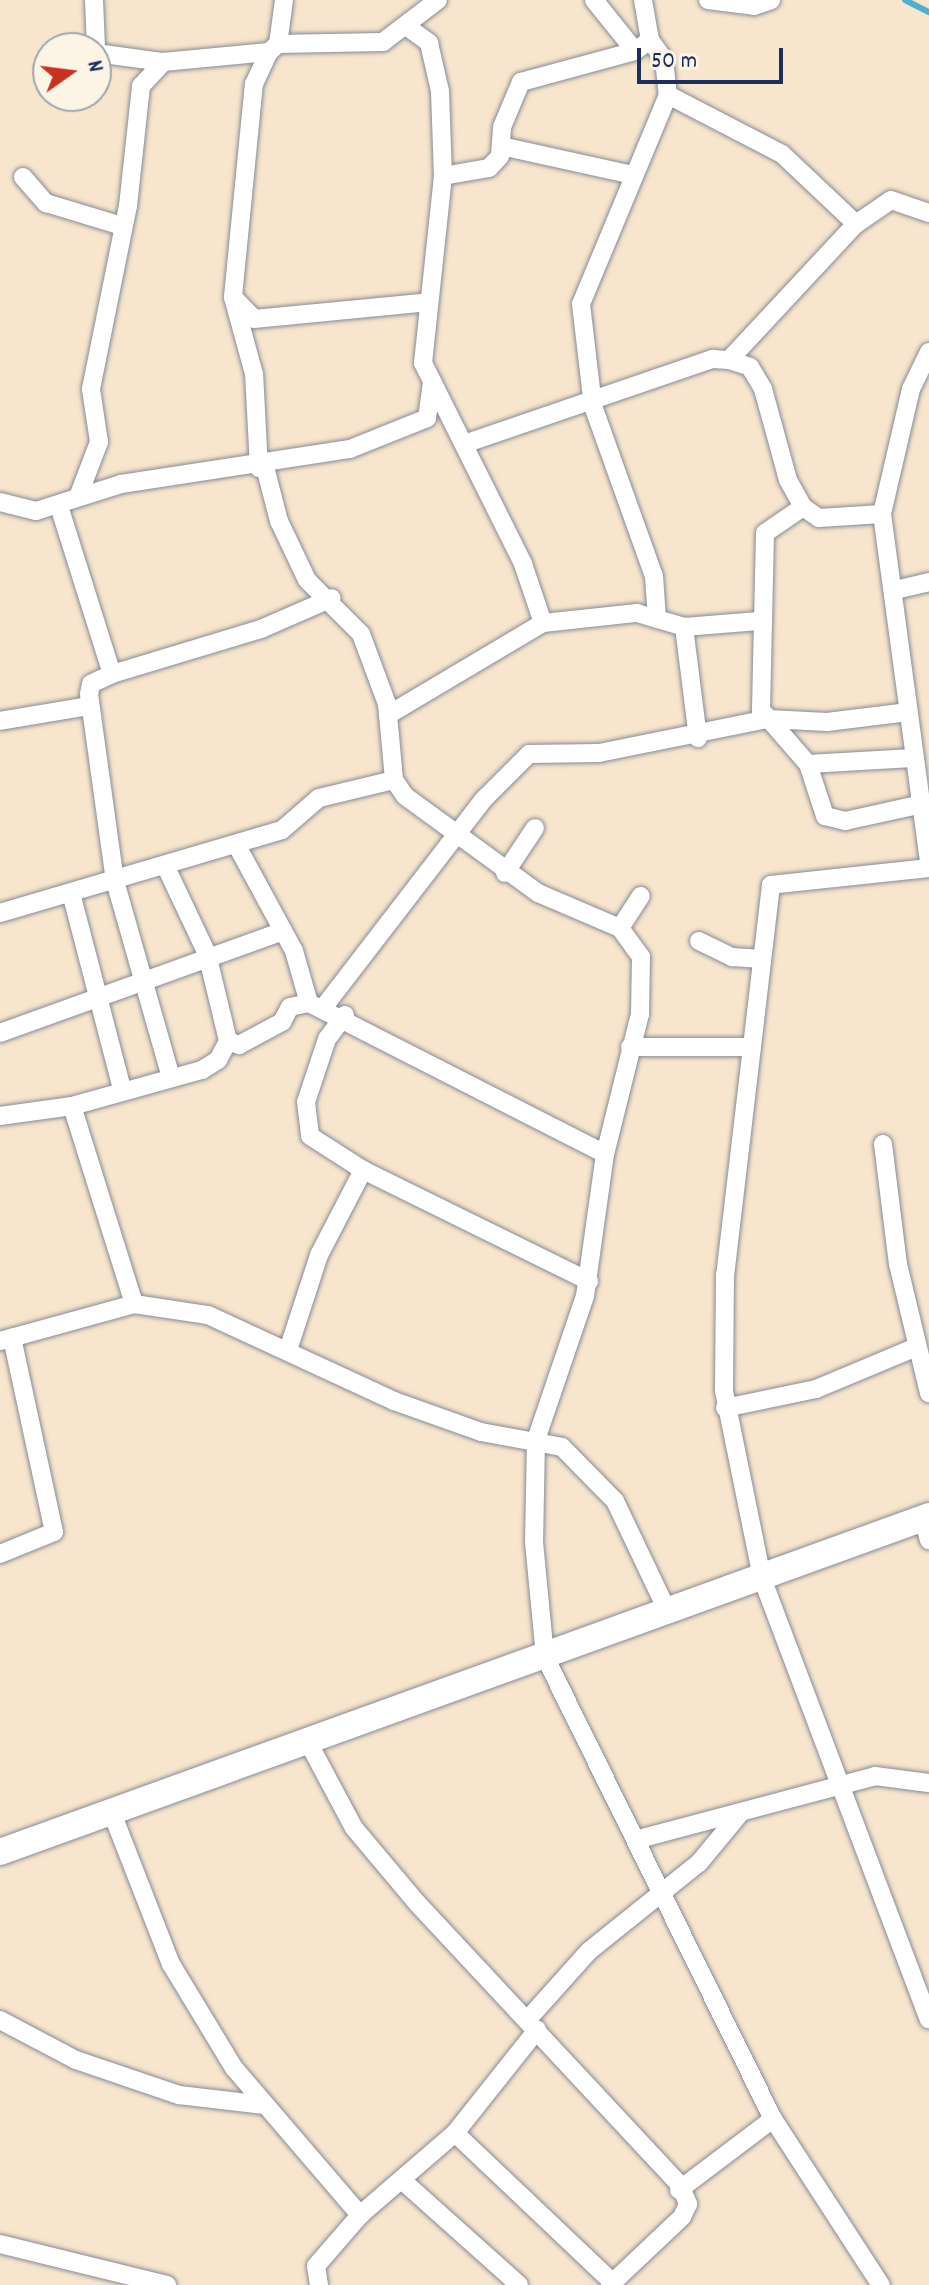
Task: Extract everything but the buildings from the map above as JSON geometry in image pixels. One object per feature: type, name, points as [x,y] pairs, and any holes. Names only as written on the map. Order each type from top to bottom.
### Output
[{"type":"main road","points":[[2,1846],[112,1813],[762,1578],[927,1525]]},
{"type":"street","points":[[94,0],[95,32]]},
{"type":"street","points":[[284,0],[274,48],[254,84],[233,297],[254,374],[262,467],[279,521],[307,580],[332,598],[361,634],[388,715],[394,780],[505,873],[620,928],[635,941],[644,976],[605,1154],[589,1281],[536,1440],[534,1542],[545,1657],[639,1839],[662,1896],[773,2119],[881,2285]]},
{"type":"street","points":[[112,54],[163,62],[274,48],[383,42],[438,0]]},
{"type":"street","points":[[594,0],[642,46],[664,59],[668,95],[581,304],[593,406],[654,576],[657,619]]},
{"type":"street","points":[[642,46],[643,0]]},
{"type":"street","points":[[708,0],[754,6],[771,0]]},
{"type":"street","points":[[406,26],[429,43],[440,91],[443,176],[429,302],[421,342],[432,381],[467,443],[543,623]]},
{"type":"street","points":[[443,176],[489,168],[501,146],[521,82],[642,46]]},
{"type":"street","points":[[123,56],[141,86]]},
{"type":"street","points":[[78,497],[99,442],[91,389],[122,226],[141,86],[163,62]]},
{"type":"street","points":[[668,95],[782,154],[856,224]]},
{"type":"street","points":[[501,146],[633,175]]},
{"type":"street","points":[[23,177],[46,203],[122,226]]},
{"type":"street","points":[[729,360],[856,224],[891,200],[929,213]]},
{"type":"street","points":[[233,297],[254,319],[429,302]]},
{"type":"street","points":[[929,352],[911,389],[882,514],[895,590],[918,805],[929,861]]},
{"type":"street","points":[[467,443],[593,406],[713,359],[729,360],[750,367],[763,389],[788,480],[803,507],[819,518],[882,514]]},
{"type":"street","points":[[1,503],[36,511],[121,484],[262,467],[350,449],[427,418],[432,381]]},
{"type":"street","points":[[59,506],[112,674]]},
{"type":"street","points":[[803,507],[765,533],[759,621],[761,710],[808,764],[825,816],[845,821],[918,805]]},
{"type":"street","points":[[895,590],[929,582]]},
{"type":"street","points":[[171,1077],[139,981],[115,881],[90,706],[91,684],[112,674],[261,629],[332,598]]},
{"type":"street","points":[[388,715],[543,623],[637,613],[684,627],[759,621]]},
{"type":"street","points":[[684,627],[698,738]]},
{"type":"street","points":[[0,721],[90,706]]},
{"type":"street","points":[[316,1006],[529,754],[698,738],[768,719],[827,722],[908,712]]},
{"type":"street","points":[[808,764],[913,758]]},
{"type":"street","points":[[0,913],[282,830],[319,798],[394,780]]},
{"type":"street","points":[[505,873],[535,828]]},
{"type":"street","points":[[236,844],[283,931],[316,1006]]},
{"type":"street","points":[[0,1116],[72,1106],[218,1060],[228,1041],[207,954],[165,865]]},
{"type":"street","points":[[929,868],[771,885],[725,1274],[725,1408],[762,1578],[838,1790],[929,2019]]},
{"type":"street","points":[[71,893],[122,1089]]},
{"type":"street","points":[[620,928],[641,896]]},
{"type":"street","points":[[0,1033],[207,954],[283,931]]},
{"type":"street","points":[[699,941],[732,957],[762,959]]},
{"type":"street","points":[[228,1041],[239,1045],[282,1022],[290,1007],[316,1006],[345,1015],[605,1154]]},
{"type":"street","points":[[345,1015],[314,1077],[310,1136],[363,1170],[589,1281]]},
{"type":"street","points":[[630,1047],[752,1047]]},
{"type":"street","points":[[72,1106],[134,1304]]},
{"type":"street","points":[[883,1144],[914,1348],[929,1393]]},
{"type":"street","points":[[288,1350],[319,1255],[363,1170]]},
{"type":"street","points":[[0,1554],[54,1532],[6,1339],[134,1304],[208,1315],[394,1401],[481,1432],[562,1447],[615,1501],[668,1612]]},
{"type":"street","points":[[725,1408],[816,1389],[914,1348]]},
{"type":"street","points":[[307,1740],[354,1828],[533,2024],[688,2204],[682,2217],[611,2284],[455,2133]]},
{"type":"street","points":[[639,1839],[838,1790],[875,1776],[929,1783]]},
{"type":"street","points":[[319,2285],[316,2266],[360,2215],[404,2182],[455,2133],[589,1951],[662,1896],[741,1812]]},
{"type":"street","points":[[112,1813],[171,1964],[234,2068],[360,2215]]},
{"type":"street","points":[[0,2020],[76,2060],[179,2095],[264,2105]]},
{"type":"street","points":[[224,2100],[234,2068]]},
{"type":"street","points":[[679,2190],[773,2119]]},
{"type":"street","points":[[404,2182],[519,2285]]},
{"type":"street","points":[[0,2244],[167,2285]]},
{"type":"waterway","points":[[905,0],[929,12]]}]
